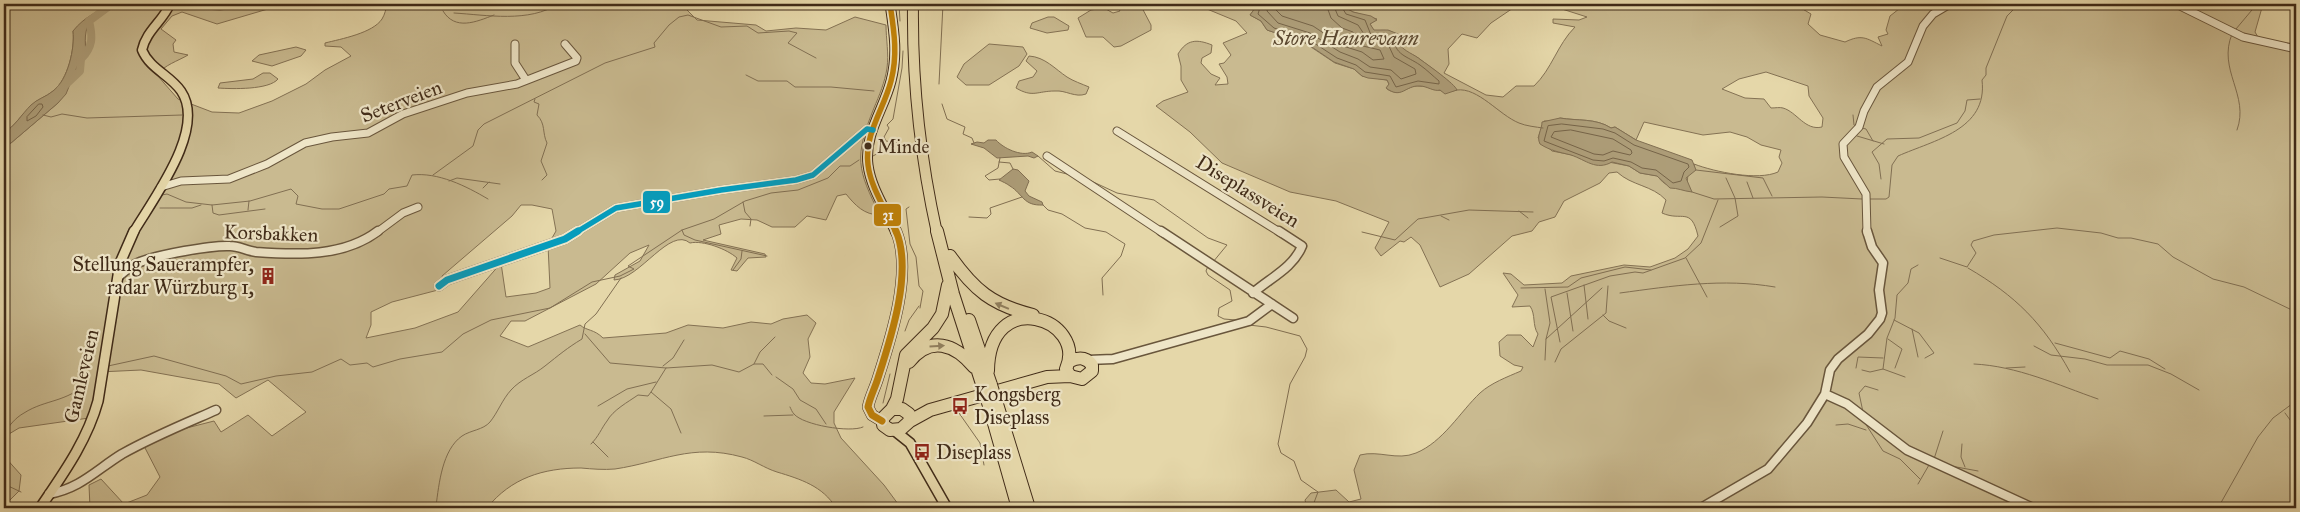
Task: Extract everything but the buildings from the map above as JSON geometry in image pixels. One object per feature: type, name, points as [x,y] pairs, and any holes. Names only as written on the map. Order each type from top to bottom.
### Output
[{"type":"highway","points":[[913,4],[913,66],[918,131],[931,207],[948,279],[985,380]]},
{"type":"highway","points":[[919,4],[919,70],[925,132],[936,198],[950,256],[985,380],[1030,508]]},
{"type":"highway","points":[[950,256],[971,286],[988,298],[1011,309],[1046,318],[1057,323],[1065,331],[1074,348],[1078,366]]},
{"type":"highway","points":[[898,418],[897,399],[902,367],[906,355],[940,317],[945,306],[948,279]]},
{"type":"highway","points":[[985,380],[990,349],[996,335],[1004,327],[1021,319],[1039,319],[1057,327],[1065,338],[1078,366]]},
{"type":"highway","points":[[898,418],[905,370],[910,359],[920,350],[940,345],[954,348],[961,353],[985,380]]},
{"type":"highway","points":[[898,418],[1047,377],[1078,366]]},
{"type":"highway","points":[[994,408],[1018,508]]},
{"type":"main road","name":"Gamleveien","points":[[40,508],[80,446],[91,424],[98,401],[124,250],[182,147],[190,122],[189,108],[181,89],[147,60],[142,50],[146,38],[164,16],[170,4]]},
{"type":"main road","points":[[890,4],[896,38],[890,83],[870,129],[867,151],[868,171],[900,243],[903,270],[880,370],[870,399],[869,411],[898,418],[947,508]]},
{"type":"street","points":[[1701,508],[1768,469],[1807,423],[1825,394],[1827,377],[1838,359],[1876,326],[1882,316],[1879,290],[1883,263],[1870,240],[1866,220],[1866,194],[1844,157],[1843,144],[1859,127],[1864,112],[1877,87],[1908,62],[1923,26],[1933,14],[1950,4]]},
{"type":"street","points":[[2176,4],[2237,34],[2258,42],[2296,49]]},
{"type":"street","points":[[515,44],[515,63],[526,80]]},
{"type":"street","name":"Seterveien","points":[[159,188],[178,181],[229,179],[267,164],[305,143],[332,137],[368,133],[406,113],[467,93],[511,86],[576,61],[577,58],[565,44]]},
{"type":"street","points":[[439,286],[447,280],[565,239],[616,208],[729,188],[796,180],[814,175],[870,129]]},
{"type":"street","name":"Diseplassveien","points":[[1117,131],[1302,246],[1300,252],[1292,261],[1253,293]]},
{"type":"street","points":[[1047,156],[1293,318]]},
{"type":"street","name":"Korsbakken","points":[[117,282],[130,266],[141,260],[212,247],[232,246],[254,252],[317,254],[365,241],[403,213],[418,207]]},
{"type":"street","points":[[1078,366],[1113,359],[1249,321],[1260,315],[1272,304]]},
{"type":"street","points":[[1825,394],[1847,404],[1907,450],[2033,508]]},
{"type":"street","points":[[49,494],[85,481],[121,455],[169,430],[216,410]]},
{"type":"shaded area","points":[[4,4],[115,4],[97,11],[73,31],[72,55],[63,79],[53,91],[33,104],[4,133]]},
{"type":"shaded area","points":[[123,4],[190,4],[204,9],[220,10],[269,4],[278,6],[217,24],[182,12],[172,16],[161,29],[176,40],[173,44],[174,52],[188,55],[167,66],[157,75],[178,99],[212,112],[239,113],[272,101],[306,84],[325,70],[351,56],[341,47],[325,46],[325,43],[356,35],[372,28],[382,19],[387,4],[681,4],[697,20],[756,25],[766,31],[796,28],[826,30],[855,17],[886,25],[887,68],[882,89],[863,139],[861,151],[863,174],[880,215],[874,215],[865,211],[856,205],[846,194],[837,196],[826,220],[807,216],[795,227],[772,227],[757,220],[741,219],[719,225],[721,234],[703,240],[765,254],[766,257],[748,258],[737,271],[731,270],[737,258],[715,246],[695,242],[690,243],[682,240],[673,241],[634,271],[614,280],[615,275],[640,261],[649,245],[630,253],[596,284],[525,321],[511,321],[500,336],[528,347],[580,325],[603,338],[666,333],[688,325],[723,328],[751,322],[771,324],[783,319],[807,315],[816,323],[808,339],[810,357],[803,373],[811,383],[825,384],[855,378],[834,412],[834,423],[841,438],[884,485],[901,508],[836,508],[825,494],[810,484],[742,457],[707,452],[677,455],[615,469],[567,468],[541,473],[517,482],[506,489],[487,508],[90,508],[89,485],[101,479],[124,504],[147,495],[160,477],[144,446],[171,432],[214,421],[221,432],[248,415],[272,436],[306,412],[268,380],[236,398],[219,384],[141,370],[99,372],[89,418],[19,428],[4,437],[4,146],[11,143],[58,103],[86,52],[84,34],[88,23],[104,12]],"holes":[[[521,205],[552,209],[556,231],[548,245],[550,288],[536,293],[506,297],[501,263],[458,312],[415,328],[366,338],[371,325],[371,312],[392,302],[438,290],[444,282],[442,276],[512,216]]]},
{"type":"shaded area","points":[[1116,4],[1140,4],[1151,25],[1151,30],[1121,46],[1114,47],[1103,37],[1086,37],[1078,18],[1091,10],[1104,8],[1113,13],[1120,11]]},
{"type":"shaded area","points":[[1218,4],[1258,4],[1250,15],[1261,21],[1267,30],[1305,43],[1335,63],[1354,69],[1362,76],[1387,80],[1389,84],[1387,89],[1400,92],[1414,86],[1424,86],[1442,91],[1457,90],[1430,67],[1404,49],[1399,44],[1400,38],[1397,35],[1388,31],[1374,31],[1370,24],[1377,19],[1353,12],[1339,4],[1519,4],[1491,23],[1477,38],[1462,34],[1448,49],[1449,64],[1444,73],[1486,95],[1503,97],[1516,86],[1534,86],[1575,27],[1553,23],[1553,19],[1579,20],[1587,17],[1562,9],[1574,7],[1587,8],[1591,4],[1799,4],[1801,8],[1811,14],[1808,24],[1820,35],[1845,42],[1856,38],[1864,38],[1882,46],[1878,37],[1888,34],[1886,30],[1890,16],[1904,5],[1899,4],[2263,4],[2255,32],[2258,37],[2296,46],[2296,508],[1307,508],[1305,500],[1311,493],[1336,490],[1349,502],[1361,499],[1354,470],[1360,455],[1402,456],[1416,453],[1426,448],[1451,426],[1484,389],[1521,371],[1523,367],[1514,365],[1500,356],[1499,342],[1507,335],[1521,335],[1533,347],[1538,334],[1530,306],[1512,307],[1518,295],[1503,273],[1511,274],[1524,285],[1562,283],[1571,276],[1624,265],[1650,267],[1675,258],[1688,249],[1698,236],[1689,218],[1662,213],[1666,200],[1655,191],[1623,177],[1617,172],[1609,173],[1600,183],[1564,201],[1555,217],[1539,222],[1532,231],[1512,236],[1469,274],[1440,287],[1420,245],[1411,237],[1404,242],[1400,241],[1381,256],[1375,248],[1389,222],[1336,201],[1290,192],[1222,163],[1190,132],[1156,106],[1163,101],[1188,92],[1181,80],[1181,66],[1178,54],[1189,43],[1197,41],[1212,45],[1211,53],[1202,58],[1201,63],[1211,74],[1220,78],[1215,85],[1228,84],[1227,77],[1219,64],[1224,63],[1231,55],[1223,43],[1247,33],[1236,21],[1207,9]],"holes":[[[1766,72],[1808,86],[1809,96],[1823,118],[1822,127],[1806,124],[1783,108],[1771,108],[1764,99],[1745,98],[1722,89],[1739,79]],[[1560,118],[1593,121],[1611,128],[1615,127],[1636,140],[1644,122],[1703,135],[1730,132],[1747,137],[1761,145],[1781,150],[1779,157],[1782,163],[1778,172],[1759,176],[1713,170],[1694,164],[1695,170],[1688,174],[1687,184],[1681,189],[1666,184],[1658,176],[1640,173],[1629,166],[1552,151],[1538,138],[1544,121],[1555,121]]]},
{"type":"shaded area","points":[[1048,17],[1054,17],[1069,26],[1068,30],[1047,33],[1030,28],[1032,23]]},
{"type":"shaded area","points":[[989,44],[1023,47],[1027,54],[1019,66],[989,85],[966,85],[957,77],[964,64]]},
{"type":"shaded area","points":[[296,47],[306,50],[301,56],[272,66],[252,61],[259,55]]},
{"type":"shaded area","points":[[1029,56],[1045,61],[1069,78],[1089,87],[1086,94],[1078,95],[1059,91],[1027,93],[1016,88],[1019,81],[1033,77],[1037,71],[1026,61]]},
{"type":"shaded area","points":[[263,73],[270,73],[278,79],[273,83],[259,87],[218,88],[220,83],[253,79]]},
{"type":"shaded area","points":[[4,456],[21,475],[19,491],[4,506]]},
{"type":"water","points":[[115,4],[123,4],[97,15],[88,25],[85,41],[86,52],[79,62],[66,94],[11,143],[4,146],[4,133],[15,124],[31,105],[53,91],[63,79],[72,55],[73,31],[92,14]]},
{"type":"water","name":"Store Haurevann","points":[[1258,4],[1339,4],[1353,12],[1371,16],[1377,20],[1370,24],[1374,30],[1388,30],[1398,34],[1401,47],[1452,83],[1457,90],[1445,94],[1440,90],[1415,86],[1396,93],[1391,91],[1386,88],[1389,84],[1387,80],[1362,76],[1354,69],[1334,62],[1306,43],[1267,30],[1261,21],[1250,15]]},
{"type":"water","points":[[1560,118],[1593,121],[1611,128],[1615,127],[1636,140],[1692,160],[1696,170],[1686,178],[1692,192],[1670,188],[1657,176],[1640,173],[1629,166],[1612,162],[1601,165],[1591,164],[1571,155],[1551,150],[1540,144],[1539,138],[1542,122]]},
{"type":"water","points":[[988,140],[996,140],[1003,146],[1018,153],[1032,152],[1038,156],[1034,158],[1028,156],[997,158],[984,148],[971,144],[977,142],[984,143]]},
{"type":"water","points":[[1013,169],[1018,170],[1029,181],[1025,191],[1029,196],[1042,202],[1043,205],[1027,202],[1014,189],[999,180]]},
{"type":"waterway","points":[[61,89],[80,71],[81,59],[91,42],[89,21],[112,4]]},
{"type":"waterway","points":[[492,16],[534,14],[558,4]]},
{"type":"waterway","points":[[899,4],[900,21]]},
{"type":"waterway","points":[[939,84],[943,4]]},
{"type":"waterway","points":[[1869,199],[1886,199],[1889,197],[1892,165],[1898,156],[1942,138],[1968,122],[1976,111],[1982,97],[1982,80],[1986,75],[1986,68],[2007,16],[2019,4]]},
{"type":"waterway","points":[[2236,29],[2257,4]]},
{"type":"waterway","points":[[443,11],[448,17],[460,23],[473,22],[492,16]]},
{"type":"waterway","points":[[454,13],[492,16]]},
{"type":"waterway","points":[[433,175],[473,146],[478,130],[484,124],[605,63],[655,47],[654,43],[669,25],[679,17],[688,15],[721,27],[747,26],[758,33],[789,31],[797,33],[788,43],[816,58]]},
{"type":"waterway","points":[[2232,34],[2228,47],[2228,59],[2240,105],[2237,130]]},
{"type":"waterway","points":[[873,156],[897,143],[886,141],[884,137],[889,128],[887,125],[893,119],[903,51]]},
{"type":"waterway","points":[[746,75],[758,81],[787,81],[795,87],[831,87],[874,91]]},
{"type":"waterway","points":[[1457,90],[1465,90],[1481,97],[1519,123],[1543,128]]},
{"type":"waterway","points":[[535,99],[534,102],[539,104],[537,115],[542,122],[547,143],[541,161],[547,175],[542,180]]},
{"type":"waterway","points":[[1882,143],[1887,139],[1919,138],[1957,123],[1965,111],[1967,100],[1980,99]]},
{"type":"waterway","points":[[942,104],[947,119],[965,127],[963,134],[972,138],[974,143]]},
{"type":"waterway","points":[[43,115],[51,117],[62,114],[87,118],[182,115]]},
{"type":"waterway","points":[[1853,115],[1854,125],[1856,126]]},
{"type":"waterway","points":[[1862,128],[1866,129],[1873,141]]},
{"type":"waterway","points":[[1857,136],[1873,141]]},
{"type":"waterway","points":[[1873,141],[1882,143]]},
{"type":"waterway","points":[[1881,179],[1879,164],[1872,152],[1882,143]]},
{"type":"waterway","points":[[1038,156],[1055,171],[1071,175]]},
{"type":"waterway","points":[[999,162],[1000,158]]},
{"type":"waterway","points":[[743,202],[771,193],[798,190],[828,178],[840,166],[850,166],[859,160]]},
{"type":"waterway","points":[[999,162],[1010,163],[1013,169]]},
{"type":"waterway","points":[[999,162],[998,168],[985,176],[989,180],[1000,179]]},
{"type":"waterway","points":[[1696,170],[1763,178],[1772,196]]},
{"type":"waterway","points":[[249,201],[291,189],[298,196],[296,204],[322,209],[339,209],[384,194],[389,189],[407,186],[412,175],[432,176],[450,180]]},
{"type":"waterway","points":[[450,180],[457,178],[489,182]]},
{"type":"waterway","points":[[1726,178],[1735,199]]},
{"type":"waterway","points":[[450,180],[488,199]]},
{"type":"waterway","points":[[1089,180],[1117,193],[1154,200],[1208,238],[1227,245],[1213,262]]},
{"type":"waterway","points":[[483,188],[489,182]]},
{"type":"waterway","points":[[489,182],[500,184]]},
{"type":"waterway","points":[[1747,182],[1753,198]]},
{"type":"waterway","points":[[1692,192],[1714,199],[1735,199]]},
{"type":"waterway","points":[[162,195],[167,194],[186,202],[212,205]]},
{"type":"waterway","points":[[969,217],[987,218],[991,214],[990,208],[1022,197]]},
{"type":"waterway","points":[[1735,199],[1822,197],[1862,199]]},
{"type":"waterway","points":[[1720,227],[1738,216],[1735,199]]},
{"type":"waterway","points":[[1584,285],[1610,276],[1635,272],[1643,273],[1685,258],[1701,243],[1718,200]]},
{"type":"waterway","points":[[212,205],[249,201]]},
{"type":"waterway","points":[[248,210],[249,201]]},
{"type":"waterway","points":[[682,230],[714,219],[743,202]]},
{"type":"waterway","points":[[743,202],[745,212],[751,219],[750,226]]},
{"type":"waterway","points":[[160,208],[192,208],[201,205]]},
{"type":"waterway","points":[[212,205],[213,213],[219,215],[265,209]]},
{"type":"waterway","points":[[1043,205],[1048,210],[1062,214],[1085,228],[1106,232],[1125,244],[1121,256],[1102,278],[1103,295]]},
{"type":"waterway","points":[[909,207],[906,209],[910,244],[916,257],[919,286],[923,291],[920,308]]},
{"type":"waterway","points":[[1362,232],[1395,240],[1418,219],[1469,210],[1520,212]]},
{"type":"waterway","points":[[1520,212],[1533,212]]},
{"type":"waterway","points":[[1520,212],[1528,218]]},
{"type":"waterway","points":[[1441,216],[1449,220]]},
{"type":"waterway","points":[[1940,258],[1967,267],[1976,253],[1971,245],[1973,241],[1994,235],[2057,228],[2101,233],[2118,238],[2131,238],[2158,244],[2173,257],[2213,279],[2244,287],[2296,312]]},
{"type":"waterway","points":[[108,366],[154,356],[226,376],[241,384],[276,376],[312,372],[341,359],[350,365],[367,363],[373,367],[400,359],[442,352],[463,334],[491,320],[550,308],[592,282],[620,276],[634,269],[628,266],[682,230]]},
{"type":"waterway","points":[[682,230],[684,235],[695,240],[767,256]]},
{"type":"waterway","points":[[733,270],[741,259],[742,251]]},
{"type":"waterway","points":[[1686,258],[1700,284]]},
{"type":"waterway","points":[[1894,320],[1897,295],[1908,283],[1911,269],[1918,265]]},
{"type":"waterway","points":[[1208,266],[1206,271],[1208,275],[1230,290],[1232,301],[1219,308],[1218,316],[1224,319],[1236,320]]},
{"type":"waterway","points":[[1521,288],[1568,287],[1581,278],[1625,267],[1651,270]]},
{"type":"waterway","points":[[1968,268],[2000,289],[2027,312],[2039,325],[2061,356]]},
{"type":"waterway","points":[[428,508],[436,506],[443,468],[455,442],[462,436],[487,425],[515,386],[582,339],[585,324],[596,314],[621,278]]},
{"type":"waterway","points":[[1700,284],[1736,283],[1775,287]]},
{"type":"waterway","points":[[1620,293],[1700,284]]},
{"type":"waterway","points":[[1700,284],[1707,297]]},
{"type":"waterway","points":[[1557,329],[1551,297],[1584,285]]},
{"type":"waterway","points":[[1584,285],[1586,303]]},
{"type":"waterway","points":[[1603,315],[1606,313],[1608,286]]},
{"type":"waterway","points":[[1586,303],[1602,288]]},
{"type":"waterway","points":[[1545,289],[1550,323],[1546,339]]},
{"type":"waterway","points":[[1567,293],[1571,316]]},
{"type":"waterway","points":[[1571,316],[1586,303]]},
{"type":"waterway","points":[[1586,303],[1588,319]]},
{"type":"waterway","points":[[905,331],[909,320],[919,306]]},
{"type":"waterway","points":[[1555,362],[1561,349],[1603,315]]},
{"type":"waterway","points":[[1603,315],[1609,321],[1626,328]]},
{"type":"waterway","points":[[1557,329],[1571,316]]},
{"type":"waterway","points":[[1571,316],[1573,331]]},
{"type":"waterway","points":[[1883,369],[1887,338],[1894,320]]},
{"type":"waterway","points":[[1894,320],[1912,329]]},
{"type":"waterway","points":[[1249,325],[1266,327],[1300,336],[1307,349],[1305,357],[1290,384],[1278,444],[1281,453],[1294,461],[1301,480],[1318,492],[1312,508]]},
{"type":"waterway","points":[[1546,339],[1557,329]]},
{"type":"waterway","points":[[1557,329],[1560,342]]},
{"type":"waterway","points":[[1912,329],[1919,333],[1934,353],[1925,358]]},
{"type":"waterway","points":[[1912,329],[1918,357]]},
{"type":"waterway","points":[[585,334],[610,363],[666,368]]},
{"type":"waterway","points":[[754,364],[760,352],[775,337]]},
{"type":"waterway","points":[[1545,360],[1546,339]]},
{"type":"waterway","points":[[1888,339],[1902,349],[1895,368]]},
{"type":"waterway","points":[[663,366],[673,358],[684,340]]},
{"type":"waterway","points":[[2055,343],[2110,358],[2120,351],[2149,359],[2165,369]]},
{"type":"waterway","points":[[2034,346],[2051,355],[2061,356]]},
{"type":"waterway","points":[[2061,356],[2085,359],[2107,365],[2148,365],[2171,374],[2199,390]]},
{"type":"waterway","points":[[2061,356],[2070,372]]},
{"type":"waterway","points":[[1856,368],[1858,357],[1883,358]]},
{"type":"waterway","points":[[666,368],[712,365],[739,372],[754,364]]},
{"type":"waterway","points":[[754,364],[763,364],[772,375]]},
{"type":"waterway","points":[[1974,364],[2006,368]]},
{"type":"waterway","points":[[2006,368],[2025,367]]},
{"type":"waterway","points":[[651,392],[666,368]]},
{"type":"waterway","points":[[2006,368],[2053,382],[2098,399]]},
{"type":"waterway","points":[[1862,370],[1870,372],[1883,369]]},
{"type":"waterway","points":[[1883,369],[1905,377]]},
{"type":"waterway","points":[[883,403],[890,374]]},
{"type":"waterway","points":[[776,377],[793,389],[800,400],[816,409],[826,424]]},
{"type":"waterway","points":[[4,433],[15,419],[24,413],[40,405],[72,394],[88,382]]},
{"type":"waterway","points":[[598,406],[627,389],[656,382]]},
{"type":"waterway","points":[[1863,412],[1859,393],[1865,386],[1878,390]]},
{"type":"waterway","points":[[591,444],[617,410],[638,395],[648,396],[651,392]]},
{"type":"waterway","points":[[651,392],[671,409],[681,433]]},
{"type":"waterway","points":[[2218,508],[2258,437],[2273,418],[2296,401]]},
{"type":"waterway","points":[[790,407],[799,418],[816,425],[848,429],[863,427]]},
{"type":"waterway","points":[[959,413],[980,443],[984,465]]},
{"type":"waterway","points":[[2285,413],[2296,428]]},
{"type":"waterway","points":[[764,416],[793,415]]},
{"type":"waterway","points":[[1865,423],[1883,451],[1900,459],[1920,479]]},
{"type":"waterway","points":[[1836,425],[1848,424],[1866,430]]},
{"type":"waterway","points":[[1934,459],[1943,431]]},
{"type":"waterway","points":[[593,442],[608,457]]},
{"type":"waterway","points":[[1962,444],[1961,457],[1965,467]]},
{"type":"waterway","points":[[1918,484],[1929,465]]},
{"type":"waterway","points":[[1951,466],[1978,471]]},
{"type":"waterway","points":[[4,484],[21,492]]},
{"type":"transit line","name":"31","points":[[882,421],[872,415],[868,407],[891,333],[903,261],[898,237],[871,179],[867,154],[870,136],[888,91],[894,70],[896,36],[890,4]]},
{"type":"transit line","name":"59","points":[[439,286],[447,280],[565,239],[616,208],[721,190],[796,180],[813,175],[867,129],[873,130]]},
{"type":"place","name":"Minde","points":[[868,146]]},
{"type":"place","name":"Stellung Sauerampfer, radar Würzburg 1,","points":[[268,276]]},
{"type":"place","name":"Kongsberg Diseplass","points":[[960,406]]},
{"type":"place","name":"Diseplass","points":[[922,452]]}]
